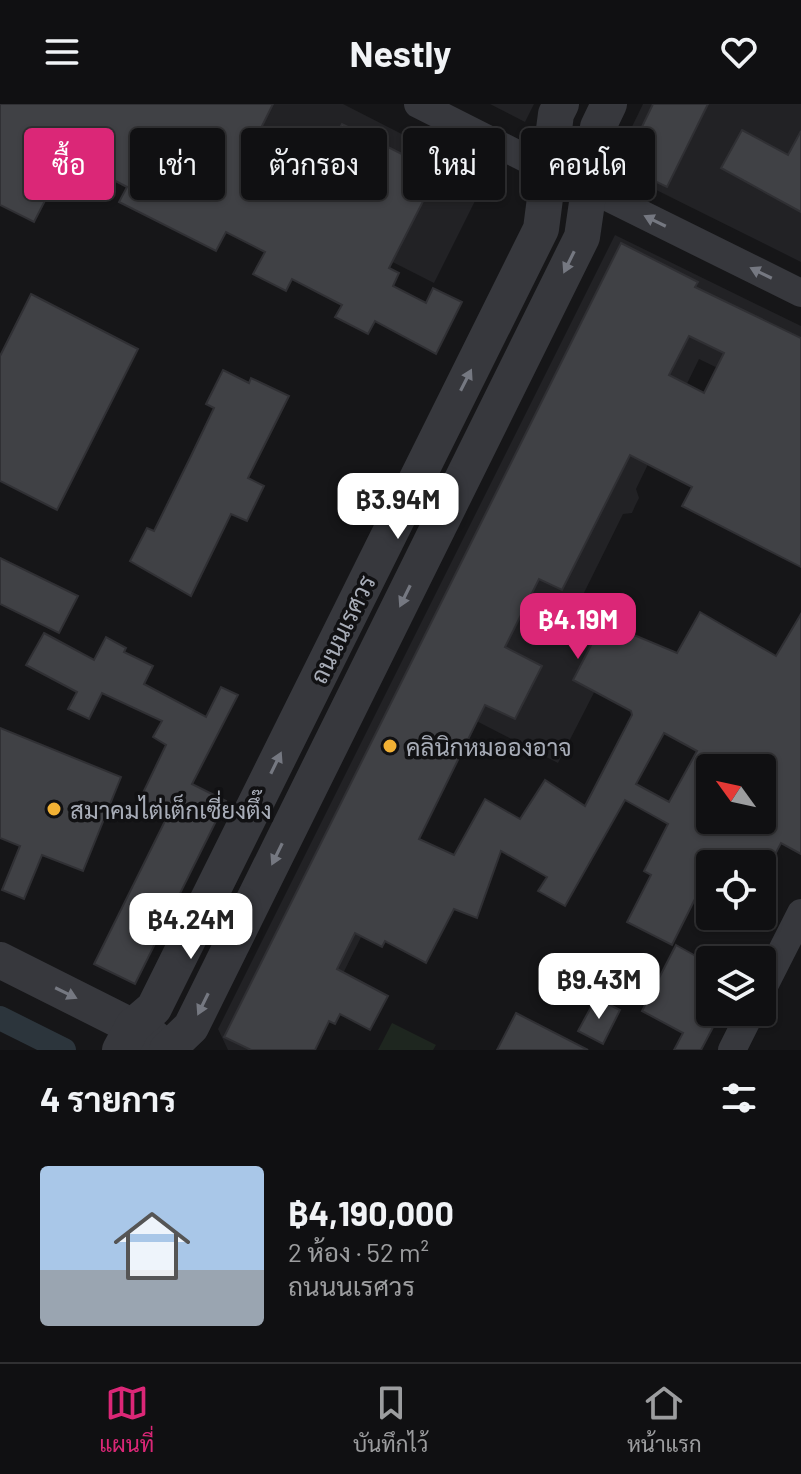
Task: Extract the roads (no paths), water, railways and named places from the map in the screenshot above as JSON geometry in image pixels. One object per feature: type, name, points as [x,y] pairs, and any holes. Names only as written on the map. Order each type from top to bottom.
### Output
[{"type":"street","points":[[418,104],[521,156]]},
{"type":"street","name":"ถนนนเรศวร","points":[[554,128],[561,104]]},
{"type":"street","name":"ถนนนเรศวร","points":[[598,128],[609,104]]},
{"type":"street","name":"ถนนนเรศวร","points":[[124,1042],[154,1008],[541,229],[545,200]]},
{"type":"street","name":"ถนนนเรศวร","points":[[172,1048],[191,1027],[582,237],[587,200]]},
{"type":"street","points":[[613,200],[801,293]]},
{"type":"street","points":[[441,431],[477,449]]},
{"type":"street","points":[[776,962],[801,913]]},
{"type":"street","points":[[0,960],[124,1042],[172,1048]]},
{"type":"street","points":[[732,1050],[744,1026]]},
{"type":"waterway","points":[[0,1018],[64,1050]]},
{"type":"place","name":"คลินิกหมอองอาจ","points":[[390,746]]},
{"type":"place","name":"สมาคมไต่เต็กเซี่ยงตึ๊ง","points":[[54,809]]}]
